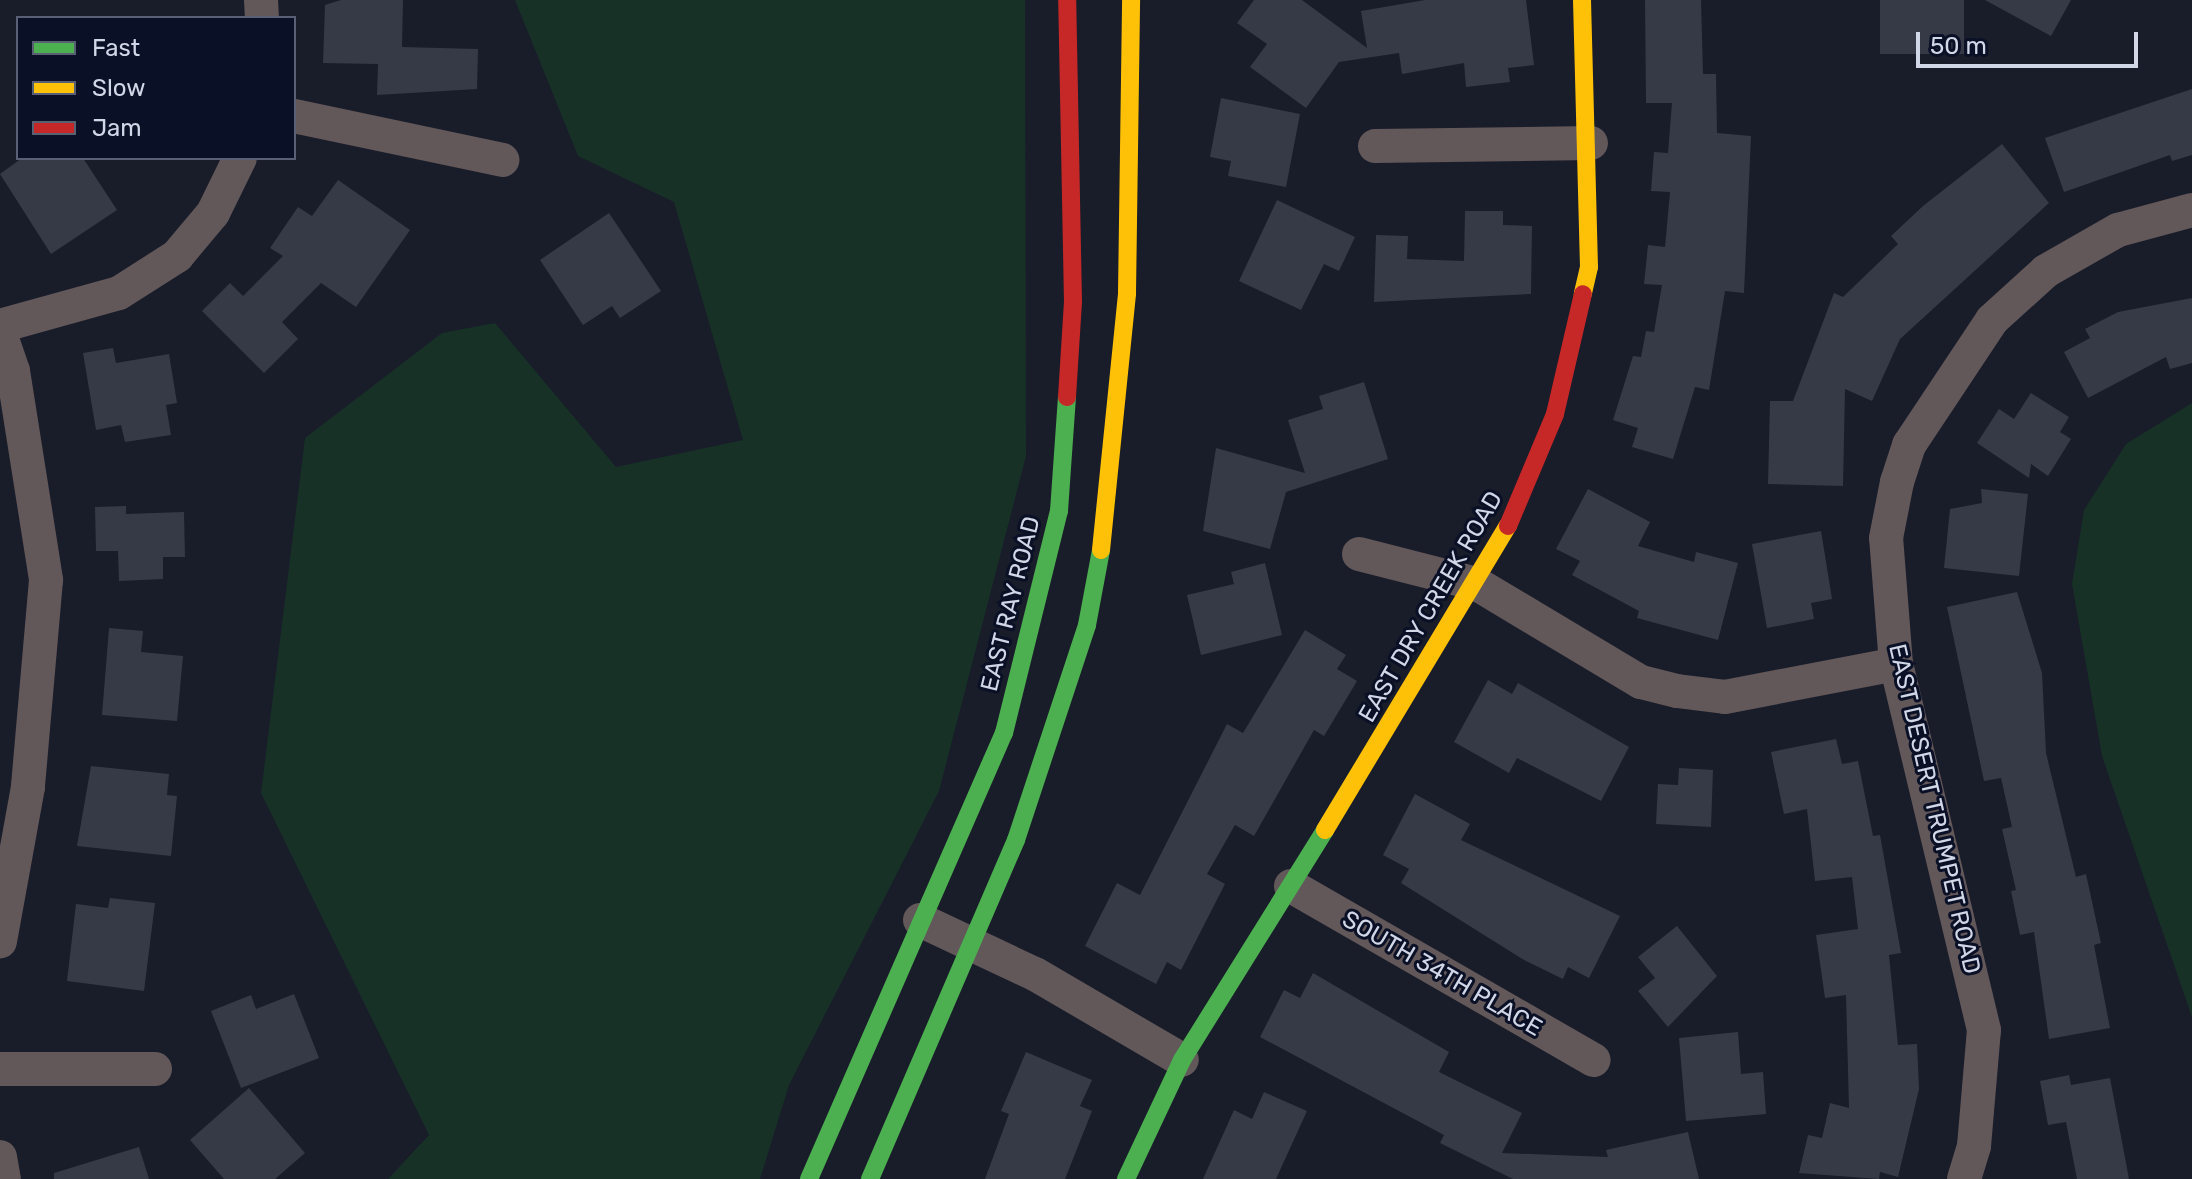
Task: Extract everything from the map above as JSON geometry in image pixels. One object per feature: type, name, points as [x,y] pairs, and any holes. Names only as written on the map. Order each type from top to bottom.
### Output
[{"type":"main road","name":"EAST RAY ROAD","points":[[809,1179],[1004,733],[1059,511],[1073,302],[1067,0]]},
{"type":"main road","points":[[870,1179],[1055,740],[1109,508],[1127,293],[1131,0]]},
{"type":"main road","name":"EAST DRY CREEK ROAD","points":[[1126,1179],[1182,1060],[1477,584],[1528,488],[1555,414],[1589,267],[1591,143],[1582,0]]},
{"type":"street","points":[[296,116],[502,160]]},
{"type":"street","points":[[1375,146],[1591,143]]},
{"type":"street","points":[[0,326],[119,293],[177,256],[213,213],[239,160]]},
{"type":"street","name":"EAST DESERT TRUMPET ROAD","points":[[1964,1179],[1974,1146],[1984,1030],[1896,664],[1886,538],[1897,482],[1909,445],[1992,320],[2046,271],[2118,230],[2192,210]]},
{"type":"street","points":[[0,333],[13,371],[46,580],[12,814],[0,941]]},
{"type":"street","points":[[1359,554],[1477,584],[1641,682],[1677,691],[1725,697],[1896,664]]},
{"type":"street","name":"SOUTH 34TH PLACE","points":[[1291,886],[1594,1060]]},
{"type":"street","points":[[920,920],[971,944],[1182,1060]]},
{"type":"street","points":[[0,1069],[155,1069]]},
{"type":"street","points":[[0,1157],[4,1179]]},
{"type":"green space","points":[[515,0],[1025,0],[1026,456],[939,791],[789,1085],[760,1179],[388,1179],[429,1135],[261,793],[305,438],[442,333],[495,323],[616,467],[743,440],[674,202],[578,156]]},
{"type":"green space","points":[[2192,403],[2192,1017],[2102,756],[2072,584],[2084,510],[2126,444]]},
{"type":"building","points":[[341,0],[403,0],[402,47],[478,49],[477,89],[377,95],[378,64],[323,63],[325,5]]},
{"type":"building","points":[[1254,0],[1302,0],[1367,48],[1361,11],[1425,0],[1526,0],[1534,65],[1508,68],[1510,82],[1466,87],[1464,63],[1402,74],[1399,53],[1339,62],[1306,108],[1250,67],[1267,44],[1237,23]]},
{"type":"building","points":[[1645,0],[1701,0],[1703,74],[1716,74],[1717,133],[1751,136],[1744,293],[1725,291],[1709,390],[1695,387],[1673,459],[1632,447],[1638,428],[1613,420],[1633,356],[1641,357],[1646,331],[1654,332],[1662,285],[1644,284],[1648,245],[1665,247],[1670,192],[1651,191],[1654,152],[1668,153],[1672,103],[1646,103]]},
{"type":"building","points":[[1880,0],[1964,0],[1964,54],[1880,54]]},
{"type":"building","points":[[1985,0],[2071,0],[2051,36]]},
{"type":"building","points":[[2192,89],[2192,155],[2172,161],[2170,155],[2064,192],[2045,138]]},
{"type":"building","points":[[1221,98],[1300,114],[1286,187],[1228,176],[1231,161],[1210,157]]},
{"type":"building","points":[[2002,144],[2049,203],[1900,339],[1872,401],[1845,389],[1843,486],[1768,484],[1770,401],[1793,401],[1834,293],[1843,297],[1898,244],[1891,236],[1923,206]]},
{"type":"building","points":[[19,160],[84,160],[117,210],[51,254],[0,174]]},
{"type":"building","points":[[338,180],[410,230],[356,307],[321,283],[282,322],[298,339],[264,373],[202,311],[230,283],[243,296],[283,256],[270,248],[298,207],[312,216]]},
{"type":"building","points":[[1277,200],[1355,237],[1339,271],[1324,264],[1301,310],[1239,281]]},
{"type":"building","points":[[1465,211],[1503,211],[1503,225],[1532,226],[1531,294],[1374,302],[1376,235],[1408,236],[1407,259],[1464,261]]},
{"type":"building","points":[[609,213],[661,291],[620,318],[612,306],[583,325],[540,260]]},
{"type":"building","points":[[2192,298],[2192,363],[2170,369],[2166,357],[2088,398],[2064,352],[2090,338],[2085,329],[2118,312]]},
{"type":"building","points":[[113,348],[116,363],[169,354],[177,403],[166,405],[171,435],[125,442],[121,425],[96,430],[83,353]]},
{"type":"building","points":[[1364,382],[1388,459],[1286,492],[1270,549],[1203,531],[1216,448],[1305,473],[1288,420],[1323,409],[1319,396]]},
{"type":"building","points":[[2031,393],[2069,417],[2060,432],[2071,439],[2048,476],[2031,464],[2029,478],[1977,443],[1999,409],[2014,419]]},
{"type":"building","points":[[1588,489],[1650,522],[1638,546],[1694,562],[1696,552],[1738,563],[1718,640],[1637,618],[1639,611],[1572,575],[1580,561],[1556,549]]},
{"type":"building","points":[[1981,489],[2028,494],[2019,576],[1944,568],[1950,509],[1982,503]]},
{"type":"building","points":[[126,506],[126,514],[184,512],[185,557],[163,557],[163,579],[119,581],[118,551],[96,551],[95,507]]},
{"type":"building","points":[[1821,531],[1832,599],[1811,603],[1814,619],[1767,628],[1752,544]]},
{"type":"building","points":[[1265,563],[1282,635],[1201,655],[1187,595],[1234,584],[1231,572]]},
{"type":"building","points":[[2017,592],[2042,673],[2046,753],[2076,877],[2086,874],[2101,943],[2094,945],[2110,1028],[2049,1039],[2034,932],[2020,935],[2011,891],[2016,890],[2002,829],[2012,827],[2001,778],[1984,781],[1947,607]]},
{"type":"building","points":[[109,628],[143,631],[141,652],[183,656],[177,721],[102,715]]},
{"type":"building","points":[[1305,630],[1346,655],[1337,669],[1357,681],[1324,736],[1314,730],[1254,836],[1235,825],[1207,874],[1225,884],[1181,970],[1167,962],[1156,984],[1085,946],[1117,883],[1140,895],[1227,724],[1243,733]]},
{"type":"building","points":[[1488,680],[1512,694],[1518,683],[1629,747],[1601,801],[1517,758],[1509,773],[1454,742]]},
{"type":"building","points":[[1836,739],[1842,764],[1858,761],[1873,836],[1880,835],[1901,953],[1889,955],[1898,1045],[1917,1044],[1919,1089],[1898,1177],[1880,1172],[1879,1179],[1799,1173],[1808,1135],[1822,1138],[1830,1103],[1849,1108],[1846,995],[1825,998],[1816,935],[1858,929],[1852,877],[1815,881],[1807,809],[1784,814],[1771,752]]},
{"type":"building","points":[[91,766],[169,774],[167,795],[177,796],[171,856],[77,846]]},
{"type":"building","points":[[1679,768],[1713,770],[1711,827],[1656,824],[1658,784],[1678,785]]},
{"type":"building","points":[[1415,794],[1470,824],[1461,840],[1620,916],[1589,978],[1568,967],[1563,979],[1524,960],[1401,883],[1409,869],[1383,855]]},
{"type":"building","points":[[110,898],[155,903],[144,991],[67,981],[76,904],[108,908]]},
{"type":"building","points":[[1677,926],[1717,976],[1668,1027],[1638,991],[1655,978],[1638,957]]},
{"type":"building","points":[[1313,973],[1449,1052],[1439,1072],[1522,1113],[1502,1153],[1608,1157],[1606,1150],[1688,1132],[1699,1179],[1513,1179],[1440,1143],[1444,1135],[1260,1037],[1284,990],[1300,998]]},
{"type":"building","points":[[294,994],[319,1058],[241,1088],[211,1011],[251,995],[256,1009]]},
{"type":"building","points":[[1738,1032],[1741,1074],[1763,1072],[1766,1114],[1686,1121],[1679,1038]]},
{"type":"building","points":[[1026,1052],[1092,1080],[1080,1106],[1092,1111],[1065,1179],[985,1179],[1009,1114],[1001,1111]]},
{"type":"building","points":[[2069,1075],[2071,1085],[2110,1078],[2129,1179],[2077,1179],[2066,1122],[2048,1125],[2040,1081]]},
{"type":"building","points":[[249,1088],[305,1153],[275,1179],[224,1179],[190,1140]]},
{"type":"building","points":[[1264,1092],[1307,1111],[1276,1179],[1203,1179],[1234,1110],[1252,1119]]},
{"type":"building","points":[[139,1147],[149,1179],[54,1179],[54,1173]]},
{"type":"traffic: fast","points":[[809,1179],[1004,733],[1059,511],[1067,397]]},
{"type":"traffic: fast","points":[[870,1179],[1016,840],[1087,625],[1101,550]]},
{"type":"traffic: fast","points":[[1126,1179],[1182,1060],[1325,830]]},
{"type":"traffic: slow","points":[[1101,550],[1127,293],[1131,0]]},
{"type":"traffic: slow","points":[[1582,0],[1589,267],[1583,294]]},
{"type":"traffic: slow","points":[[1325,830],[1508,526]]},
{"type":"traffic: jam","points":[[1067,0],[1073,302],[1067,397]]},
{"type":"traffic: jam","points":[[1508,526],[1555,414],[1583,294]]}]
